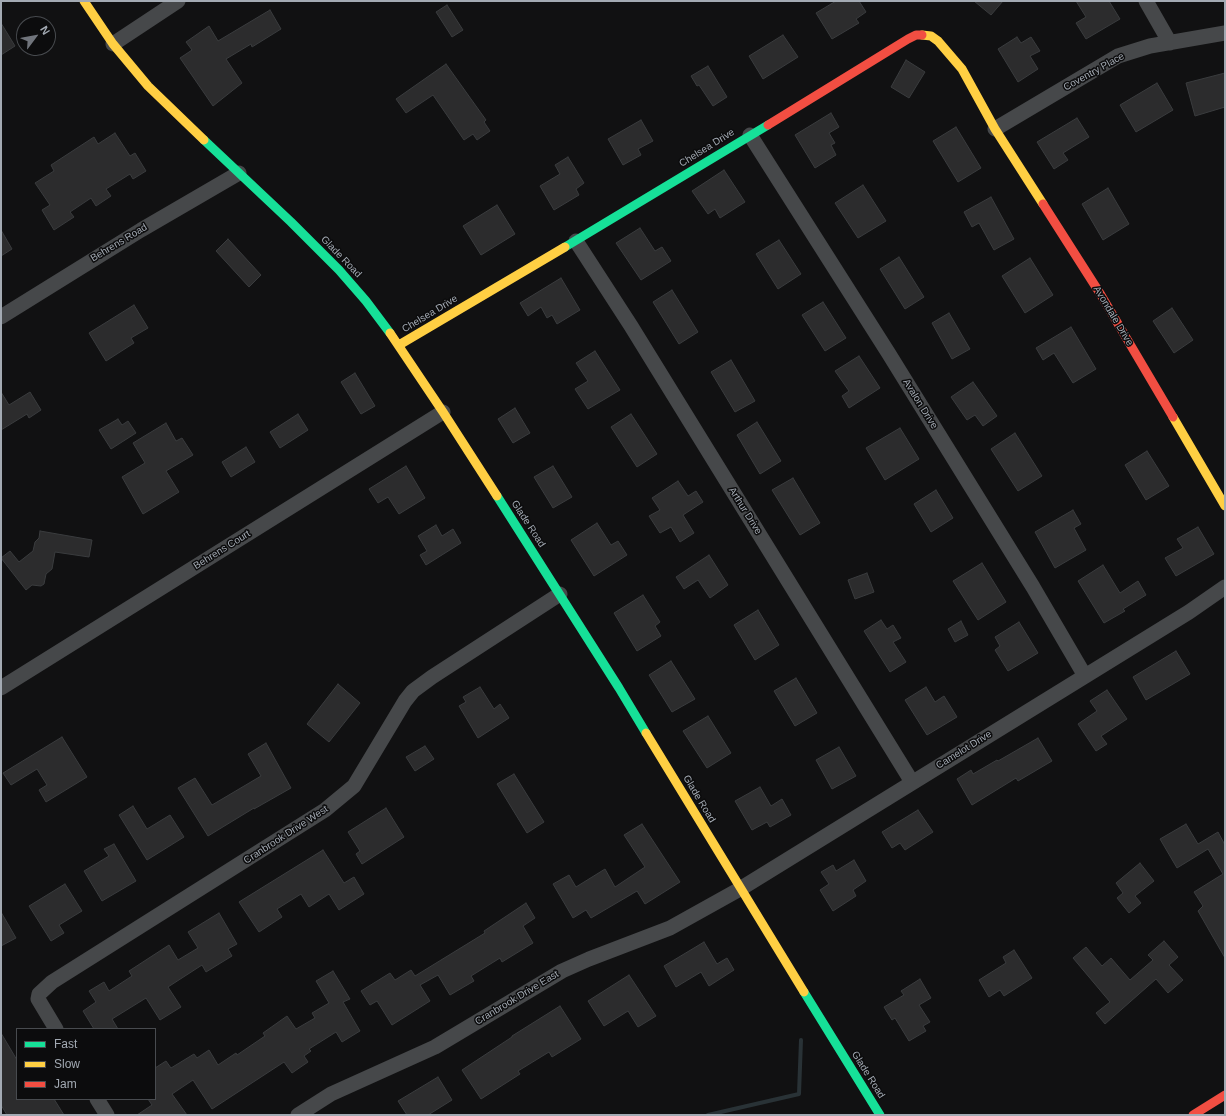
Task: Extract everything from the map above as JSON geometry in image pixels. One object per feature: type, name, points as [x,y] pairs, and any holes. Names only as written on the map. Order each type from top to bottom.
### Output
[{"type":"main road","name":"Glade Road","points":[[84,1],[113,44],[148,86],[339,270],[366,301],[399,345],[619,688],[874,1113]]},
{"type":"main road","name":"Chelsea Drive","points":[[399,345],[576,241],[916,35],[931,36],[938,41],[962,69],[995,129]]},
{"type":"main road","name":"Avondale Drive","points":[[995,129],[1101,295],[1225,506]]},
{"type":"main road","points":[[1193,1115],[1225,1095]]},
{"type":"street","points":[[113,44],[178,1]]},
{"type":"street","points":[[1146,1],[1170,43]]},
{"type":"street","name":"Coventry Place","points":[[995,129],[1118,56],[1150,46],[1225,33]]},
{"type":"street","name":"Avalon Drive","points":[[750,135],[889,354],[1033,587],[1085,676]]},
{"type":"street","name":"Behrens Road","points":[[1,316],[128,238],[239,173]]},
{"type":"street","name":"Arthur Drive","points":[[576,241],[631,326],[912,782]]},
{"type":"street","name":"Behrens Court","points":[[1,688],[443,412]]},
{"type":"street","name":"Camelot Drive","points":[[740,889],[1189,612],[1225,587]]},
{"type":"street","name":"Cranbrook Drive West","points":[[55,1028],[38,999],[39,994],[52,982],[326,810],[354,786],[405,701],[413,691],[432,677],[560,594]]},
{"type":"street","name":"Cranbrook Drive East","points":[[298,1115],[331,1094],[435,1047],[562,971],[670,928],[740,889]]},
{"type":"street","points":[[98,1100],[107,1115]]},
{"type":"building","points":[[836,1],[859,1],[866,12],[856,19],[859,23],[832,39],[816,13]]},
{"type":"building","points":[[974,1],[1003,1],[991,15]]},
{"type":"building","points":[[1076,1],[1109,1],[1120,19],[1086,39],[1076,23],[1086,17]]},
{"type":"building","points":[[447,5],[463,30],[452,37],[436,12]]},
{"type":"building","points":[[270,10],[281,29],[252,47],[251,44],[226,59],[242,83],[213,106],[180,58],[192,50],[186,42],[209,26],[218,41]]},
{"type":"building","points":[[1,23],[15,46],[1,55]]},
{"type":"building","points":[[783,35],[798,57],[763,79],[749,56]]},
{"type":"building","points":[[1017,37],[1021,43],[1031,37],[1040,51],[1030,56],[1038,69],[1018,82],[998,49]]},
{"type":"building","points":[[906,60],[925,72],[909,98],[891,87]]},
{"type":"building","points":[[446,64],[486,120],[484,122],[490,131],[477,140],[473,134],[464,140],[433,95],[406,113],[396,99]]},
{"type":"building","points":[[708,66],[727,97],[713,106],[691,76]]},
{"type":"building","points":[[1225,73],[1225,107],[1195,116],[1186,83]]},
{"type":"building","points":[[1157,83],[1173,110],[1136,132],[1120,105]]},
{"type":"building","points":[[831,113],[839,127],[829,133],[835,143],[831,145],[836,155],[815,168],[795,135]]},
{"type":"building","points":[[1077,118],[1089,137],[1063,153],[1068,160],[1054,169],[1037,142]]},
{"type":"building","points":[[641,120],[653,141],[638,149],[641,155],[623,165],[608,139]]},
{"type":"building","points":[[956,127],[981,168],[958,182],[933,141]]},
{"type":"building","points":[[115,133],[130,156],[135,153],[146,171],[133,179],[130,174],[106,189],[111,196],[96,206],[91,198],[70,212],[74,217],[54,230],[42,210],[50,205],[35,183],[54,171],[51,165],[94,137],[98,144]]},
{"type":"building","points":[[568,157],[584,183],[576,189],[579,195],[554,210],[540,186],[560,174],[555,165]]},
{"type":"building","points":[[724,170],[745,202],[720,218],[715,209],[708,214],[692,191]]},
{"type":"building","points":[[863,185],[886,221],[858,238],[835,203]]},
{"type":"building","points":[[1108,188],[1129,224],[1103,240],[1082,204]]},
{"type":"building","points":[[991,197],[1014,239],[994,250],[979,223],[972,227],[964,212]]},
{"type":"building","points":[[497,205],[515,234],[481,255],[463,226]]},
{"type":"building","points":[[640,228],[655,251],[662,247],[671,261],[641,280],[616,243]]},
{"type":"building","points":[[1,230],[12,249],[1,256]]},
{"type":"building","points":[[228,239],[261,275],[249,287],[216,251]]},
{"type":"building","points":[[779,240],[801,274],[778,289],[756,254]]},
{"type":"building","points":[[899,257],[924,297],[905,309],[880,269]]},
{"type":"building","points":[[1030,258],[1053,295],[1025,313],[1002,276]]},
{"type":"building","points":[[561,278],[580,310],[557,324],[552,315],[547,318],[541,307],[528,316],[520,303]]},
{"type":"building","points":[[672,290],[698,332],[679,344],[653,302]]},
{"type":"building","points":[[823,302],[846,338],[825,351],[802,315]]},
{"type":"building","points":[[134,305],[148,328],[131,338],[134,343],[106,361],[89,333]]},
{"type":"building","points":[[1172,308],[1193,340],[1174,353],[1153,321]]},
{"type":"building","points":[[949,313],[970,349],[952,359],[932,323]]},
{"type":"building","points":[[1071,327],[1096,369],[1073,383],[1054,353],[1043,360],[1036,348]]},
{"type":"building","points":[[595,351],[620,390],[588,409],[575,389],[588,381],[576,363]]},
{"type":"building","points":[[859,356],[880,388],[849,408],[842,396],[849,391],[835,371]]},
{"type":"building","points":[[731,360],[755,401],[735,412],[711,372]]},
{"type":"building","points":[[355,373],[375,406],[361,414],[341,382]]},
{"type":"building","points":[[973,382],[997,416],[983,426],[975,415],[967,420],[951,397]]},
{"type":"building","points":[[1,392],[9,405],[30,392],[41,410],[29,418],[27,414],[1,430]]},
{"type":"building","points":[[515,408],[530,433],[513,443],[498,419]]},
{"type":"building","points":[[298,414],[308,430],[280,448],[270,432]]},
{"type":"building","points":[[631,414],[657,454],[637,467],[611,427]]},
{"type":"building","points":[[118,419],[122,425],[128,421],[136,433],[111,449],[99,430]]},
{"type":"building","points":[[757,422],[781,461],[760,474],[737,435]]},
{"type":"building","points":[[166,423],[176,441],[182,438],[193,455],[166,471],[179,492],[143,514],[122,477],[145,463],[133,443]]},
{"type":"building","points":[[900,428],[919,459],[885,480],[866,448]]},
{"type":"building","points":[[1015,433],[1042,476],[1018,491],[991,449]]},
{"type":"building","points":[[246,447],[255,462],[231,477],[222,462]]},
{"type":"building","points":[[1147,451],[1169,486],[1146,500],[1125,465]]},
{"type":"building","points":[[406,466],[425,498],[399,514],[388,497],[378,503],[369,489]]},
{"type":"building","points":[[553,466],[572,497],[553,508],[534,477]]},
{"type":"building","points":[[793,478],[820,523],[800,535],[772,490]]},
{"type":"building","points":[[678,481],[688,496],[696,491],[703,502],[683,515],[694,533],[680,542],[671,527],[660,533],[649,516],[660,510],[652,498]]},
{"type":"building","points":[[936,490],[953,518],[931,532],[914,504]]},
{"type":"building","points":[[1073,510],[1081,524],[1074,528],[1086,550],[1055,568],[1035,532]]},
{"type":"building","points":[[597,523],[611,545],[618,541],[627,555],[594,576],[571,540]]},
{"type":"building","points":[[436,525],[442,536],[453,529],[461,543],[426,565],[420,555],[427,551],[418,536]]},
{"type":"building","points":[[1198,527],[1214,554],[1176,576],[1165,558],[1183,548],[1177,539]]},
{"type":"building","points":[[40,531],[92,540],[89,557],[55,552],[52,569],[46,574],[44,584],[41,586],[32,585],[26,590],[1,558],[10,551],[19,562],[33,551],[35,542],[39,538]]},
{"type":"building","points":[[709,555],[728,585],[710,598],[698,580],[684,589],[676,577]]},
{"type":"building","points":[[982,563],[1006,602],[978,620],[953,581]]},
{"type":"building","points":[[1103,565],[1120,593],[1138,581],[1146,595],[1123,609],[1125,611],[1104,623],[1078,581]]},
{"type":"building","points":[[867,573],[874,592],[855,599],[848,580]]},
{"type":"building","points":[[643,595],[660,622],[655,626],[661,636],[637,651],[614,613]]},
{"type":"building","points":[[758,610],[779,645],[755,660],[734,625]]},
{"type":"building","points":[[881,620],[887,629],[893,625],[901,638],[893,642],[906,662],[890,672],[864,631]]},
{"type":"building","points":[[961,621],[968,635],[955,642],[948,629]]},
{"type":"building","points":[[1019,622],[1038,653],[1008,671],[995,650],[1000,646],[995,637]]},
{"type":"building","points":[[1176,651],[1190,674],[1146,700],[1133,677]]},
{"type":"building","points":[[671,661],[695,699],[672,712],[649,675]]},
{"type":"building","points":[[796,678],[817,713],[795,726],[774,691]]},
{"type":"building","points":[[338,684],[360,703],[329,742],[307,724]]},
{"type":"building","points":[[480,687],[494,709],[500,704],[509,718],[478,738],[459,706],[466,702],[463,697]]},
{"type":"building","points":[[926,687],[935,702],[944,696],[957,717],[927,735],[905,700]]},
{"type":"building","points":[[1107,690],[1127,719],[1101,736],[1107,744],[1096,751],[1078,724],[1097,711],[1090,701]]},
{"type":"building","points":[[708,716],[731,753],[707,768],[683,731]]},
{"type":"building","points":[[62,737],[87,777],[46,802],[39,790],[47,785],[37,769],[11,785],[3,773]]},
{"type":"building","points":[[1038,738],[1052,761],[1018,781],[1016,778],[972,805],[957,779],[971,770],[973,774]]},
{"type":"building","points":[[266,743],[291,788],[254,808],[208,836],[178,788],[195,778],[212,805],[261,776],[248,754]]},
{"type":"building","points":[[425,746],[434,759],[415,771],[406,757]]},
{"type":"building","points":[[839,747],[856,776],[832,789],[816,760]]},
{"type":"building","points":[[514,774],[544,822],[527,833],[497,784]]},
{"type":"building","points":[[760,787],[771,806],[782,799],[791,815],[770,827],[767,822],[752,830],[735,801]]},
{"type":"building","points":[[133,806],[147,829],[170,815],[184,837],[147,860],[119,815]]},
{"type":"building","points":[[386,808],[404,837],[362,864],[356,854],[360,851],[348,832]]},
{"type":"building","points":[[918,810],[933,832],[905,850],[900,843],[892,848],[882,832]]},
{"type":"building","points":[[642,824],[680,882],[645,904],[637,891],[591,918],[586,910],[573,918],[553,884],[569,875],[576,887],[605,869],[615,887],[645,867],[624,835]]},
{"type":"building","points":[[1186,824],[1198,844],[1218,832],[1225,845],[1225,958],[1198,911],[1203,906],[1194,892],[1223,874],[1208,849],[1177,868],[1160,839]]},
{"type":"building","points":[[114,844],[136,881],[102,901],[84,871],[109,856],[104,849]]},
{"type":"building","points":[[323,850],[344,883],[354,877],[364,894],[339,910],[329,894],[309,907],[301,894],[277,909],[282,917],[259,932],[239,902]]},
{"type":"building","points":[[854,860],[866,881],[853,890],[856,896],[833,911],[820,890],[829,884],[821,872],[833,865],[836,871]]},
{"type":"building","points":[[1140,863],[1154,881],[1135,896],[1141,903],[1129,913],[1117,898],[1123,893],[1116,883]]},
{"type":"building","points":[[65,884],[82,911],[59,925],[64,933],[51,941],[29,906]]},
{"type":"building","points":[[526,903],[535,918],[523,926],[533,943],[502,962],[500,958],[471,976],[474,981],[450,995],[438,975],[420,985],[430,1001],[392,1025],[377,1001],[370,1005],[361,991],[390,973],[395,980],[411,970],[415,976],[485,933],[484,931]]},
{"type":"building","points":[[1,912],[16,938],[1,946]]},
{"type":"building","points":[[219,913],[237,944],[228,949],[232,956],[206,972],[202,965],[168,987],[181,1007],[160,1020],[146,998],[112,1019],[117,1028],[93,1028],[83,1011],[96,1002],[89,991],[104,982],[109,991],[132,976],[129,971],[169,945],[178,960],[198,948],[188,932]]},
{"type":"building","points":[[1164,941],[1178,957],[1169,965],[1183,980],[1168,993],[1156,979],[1105,1024],[1096,1013],[1110,1002],[1073,958],[1086,947],[1102,966],[1111,958],[1130,980],[1153,960],[1148,955]]},
{"type":"building","points":[[704,942],[717,964],[727,958],[734,970],[709,986],[701,972],[676,987],[664,966]]},
{"type":"building","points":[[1014,950],[1032,978],[1004,996],[1000,990],[989,997],[979,980],[1006,963],[1003,957]]},
{"type":"building","points":[[333,971],[350,999],[343,1002],[360,1031],[342,1042],[336,1032],[309,1049],[311,1051],[304,1056],[308,1062],[292,1073],[284,1062],[212,1109],[193,1080],[172,1094],[187,1115],[137,1115],[152,1105],[149,1100],[156,1100],[156,1067],[166,1061],[171,1068],[194,1054],[197,1058],[209,1050],[218,1065],[236,1053],[237,1055],[265,1036],[263,1033],[287,1016],[296,1029],[315,1018],[312,1013],[329,1003],[316,981]]},
{"type":"building","points":[[629,975],[656,1016],[638,1027],[628,1011],[604,1026],[588,1001]]},
{"type":"building","points":[[920,979],[931,998],[919,1005],[930,1022],[923,1026],[926,1031],[909,1041],[895,1018],[892,1020],[884,1007],[904,995],[901,991]]},
{"type":"building","points":[[560,1006],[581,1039],[552,1057],[549,1052],[518,1071],[520,1074],[481,1099],[462,1070]]},
{"type":"building","points":[[1,1033],[16,1058],[16,1100],[55,1100],[64,1115],[7,1115],[1,1105]]},
{"type":"building","points":[[438,1077],[452,1100],[428,1115],[407,1115],[398,1101]]},
{"type":"waterway","points":[[708,1115],[799,1094],[801,1040]]},
{"type":"traffic: fast","points":[[565,247],[768,125]]},
{"type":"traffic: fast","points":[[204,140],[291,222],[339,270],[366,301],[390,333]]},
{"type":"traffic: fast","points":[[497,496],[646,733]]},
{"type":"traffic: fast","points":[[804,992],[880,1115]]},
{"type":"traffic: slow","points":[[84,1],[113,44],[148,86],[204,140]]},
{"type":"traffic: slow","points":[[922,35],[931,36],[938,41],[962,69],[995,129],[1043,204]]},
{"type":"traffic: slow","points":[[399,345],[565,247]]},
{"type":"traffic: slow","points":[[390,333],[497,496]]},
{"type":"traffic: slow","points":[[1173,417],[1225,506]]},
{"type":"traffic: slow","points":[[646,733],[804,992]]},
{"type":"traffic: jam","points":[[768,125],[908,39],[916,35],[922,35]]},
{"type":"traffic: jam","points":[[1043,204],[1101,295],[1173,417]]},
{"type":"traffic: jam","points":[[1193,1115],[1225,1095]]}]
